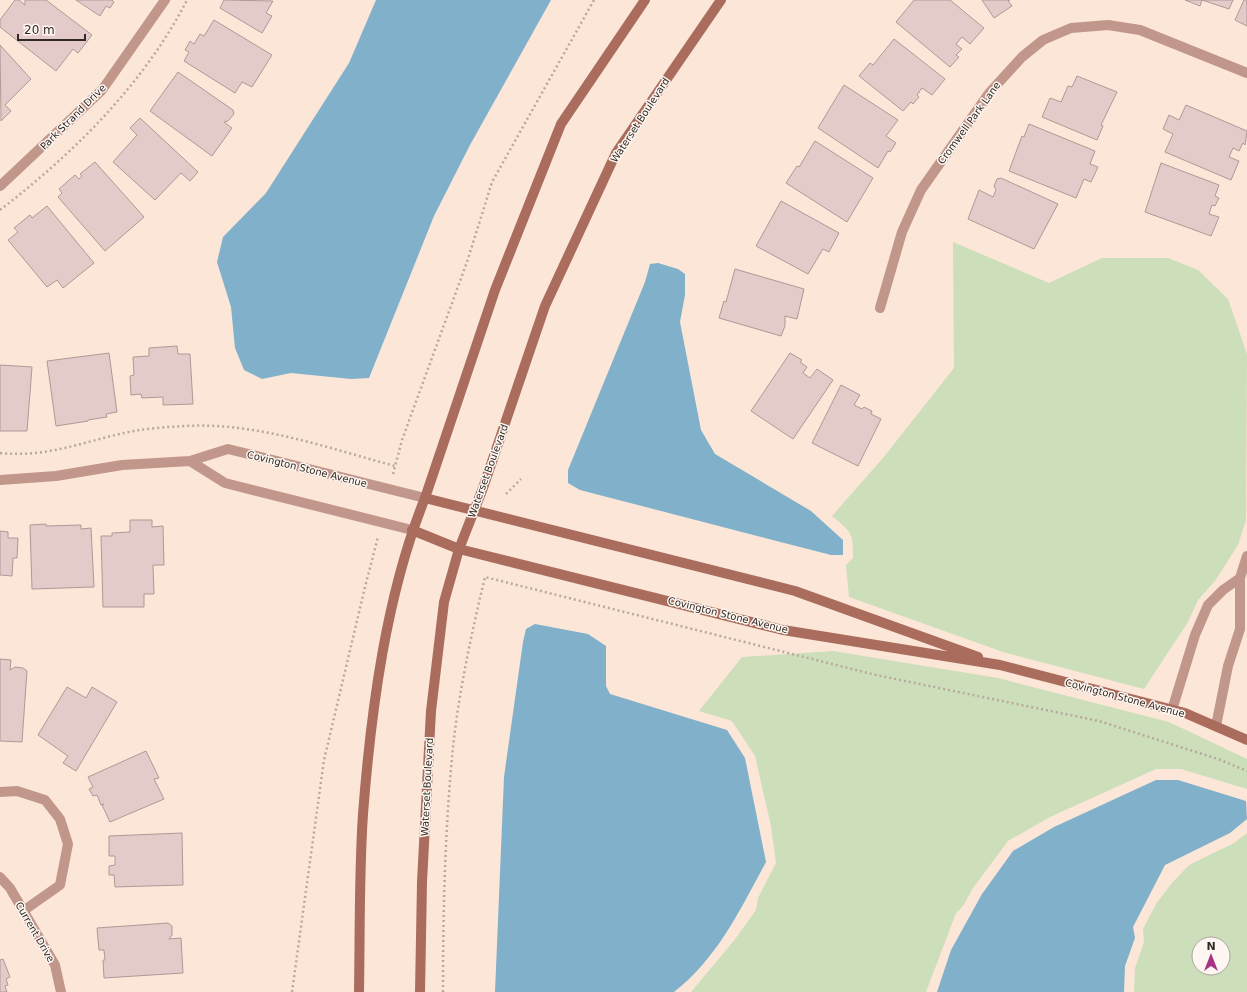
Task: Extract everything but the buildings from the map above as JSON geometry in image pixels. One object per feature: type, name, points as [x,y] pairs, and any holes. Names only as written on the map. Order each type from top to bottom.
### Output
[{"type":"street","name":"Park Strand Drive","points":[[0,186],[102,90],[165,0]]},
{"type":"street","points":[[359,992],[363,814],[378,682],[393,604],[412,530],[425,498],[495,290],[561,124],[645,0]]},
{"type":"street","name":"Waterset Boulevard","points":[[420,992],[422,882],[431,711],[444,602],[459,549],[475,510],[545,306],[616,153],[721,0]]},
{"type":"street","name":"Cromwell Park Lane","points":[[880,308],[902,232],[921,190],[990,92],[1022,57],[1043,40],[1071,28],[1108,25],[1140,30],[1247,73]]},
{"type":"street","name":"Covington Stone Avenue","points":[[0,480],[56,476],[122,464],[190,461],[228,449],[795,591],[1000,665],[1172,710],[1216,726],[1247,740]]},
{"type":"street","points":[[190,461],[225,483],[412,530]]},
{"type":"street","name":"Covington Stone Avenue","points":[[412,530],[459,549],[783,630],[1000,665]]},
{"type":"street","points":[[1216,726],[1228,666],[1240,629],[1240,578],[1247,556]]},
{"type":"street","points":[[1172,710],[1195,635],[1208,605],[1223,590],[1240,578]]},
{"type":"street","points":[[0,792],[17,791],[45,800],[60,819],[68,844],[60,885],[23,911]]},
{"type":"street","name":"Current Drive","points":[[0,877],[10,888],[54,965],[61,992]]},
{"type":"path","points":[[394,472],[402,440],[467,262],[492,182],[594,0]]},
{"type":"path","points":[[506,494],[521,479]]},
{"type":"path","points":[[292,992],[324,760],[378,538]]},
{"type":"path","points":[[444,992],[444,879],[454,745],[474,621],[485,577],[876,675],[1099,721],[1218,759],[1247,771]]},
{"type":"green space","points":[[953,242],[1049,283],[1102,258],[1168,258],[1198,270],[1228,299],[1247,354],[1246,520],[1238,545],[1215,581],[1198,600],[1188,622],[1144,689],[1003,652],[849,597],[846,565],[853,558],[852,538],[844,526],[832,516],[883,458],[954,368]]},
{"type":"green space","points":[[833,651],[998,678],[1169,722],[1247,759],[1247,789],[1181,769],[1156,769],[1050,817],[1008,841],[973,888],[963,906],[956,913],[926,992],[691,992],[736,938],[756,910],[758,898],[776,863],[771,826],[755,756],[732,721],[699,711],[742,657]]},
{"type":"green space","points":[[1247,833],[1247,992],[1134,992],[1135,968],[1144,942],[1143,929],[1156,904],[1171,884],[1189,865],[1234,843]]},
{"type":"water","points":[[376,0],[551,0],[470,145],[434,216],[369,378],[351,379],[291,373],[262,379],[244,370],[235,348],[231,307],[217,262],[223,237],[266,193],[349,63]]},
{"type":"water","points":[[658,263],[678,269],[685,274],[685,295],[680,322],[701,430],[715,454],[811,511],[843,540],[843,555],[831,555],[580,490],[568,483],[568,470],[645,282],[650,264]]},
{"type":"water","points":[[535,624],[588,634],[606,646],[606,686],[610,694],[727,730],[745,758],[766,862],[727,932],[703,964],[674,992],[495,992],[504,777],[523,642],[526,629]]},
{"type":"water","points":[[1156,780],[1178,780],[1246,801],[1247,819],[1230,833],[1165,865],[1133,927],[1135,938],[1125,966],[1124,992],[937,992],[951,950],[982,894],[1013,851],[1054,827]]}]
